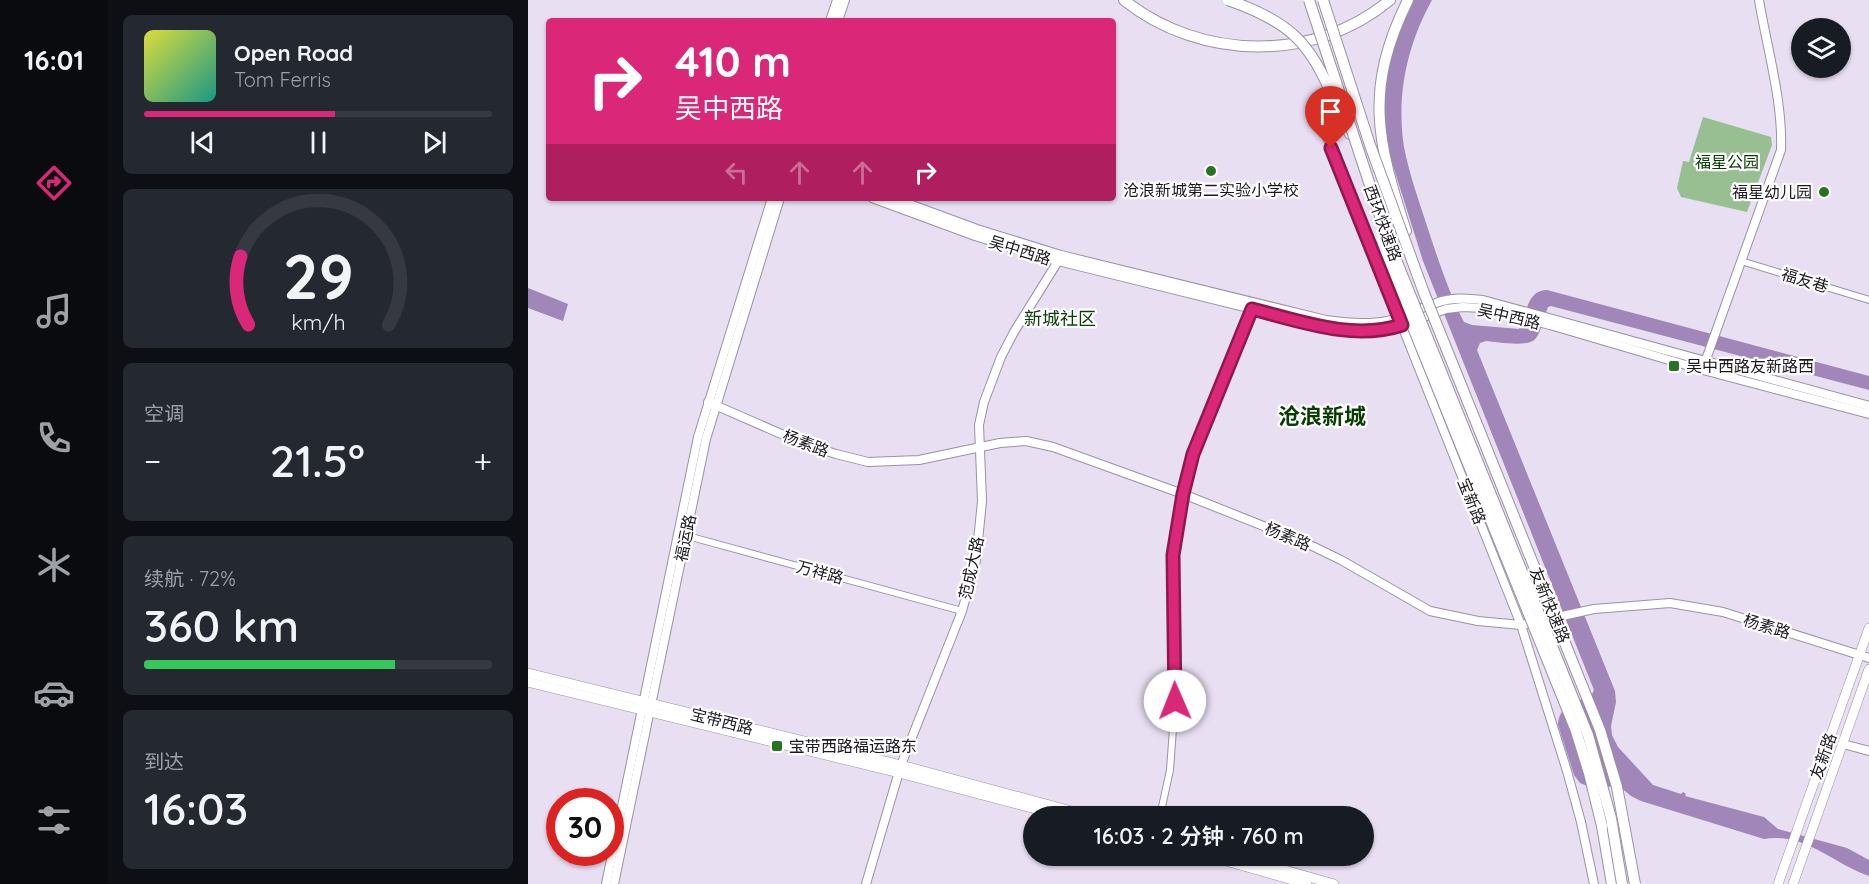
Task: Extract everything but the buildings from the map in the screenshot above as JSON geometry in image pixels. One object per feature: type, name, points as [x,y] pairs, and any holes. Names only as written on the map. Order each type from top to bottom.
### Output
[{"type":"highway","points":[[1124,0],[1154,21],[1187,36],[1218,44],[1251,47],[1290,44],[1324,36],[1365,18],[1390,0]]},
{"type":"highway","points":[[1228,0],[1271,18],[1300,40],[1321,69],[1357,149]]},
{"type":"highway","name":"西环快速路","points":[[1309,0],[1388,240],[1430,342]]},
{"type":"highway","name":"西环快速路","points":[[1323,0],[1370,145],[1441,334]]},
{"type":"highway","points":[[1408,0],[1393,34],[1383,66],[1380,85],[1380,120],[1386,167],[1424,293]]},
{"type":"highway","points":[[1338,110],[1381,236],[1403,317],[1573,722],[1590,773],[1612,884]]},
{"type":"highway","points":[[1388,240],[1403,317]]},
{"type":"highway","name":"友新快速路","points":[[1441,334],[1600,730],[1617,787],[1635,884]]},
{"type":"highway","name":"友新快速路","points":[[1430,342],[1588,735],[1611,818],[1622,884]]},
{"type":"main road","name":"友新路","points":[[1778,884],[1869,628]]},
{"type":"main road","name":"友新路","points":[[1793,884],[1869,669]]},
{"type":"main road","name":"宝带西路","points":[[528,673],[556,684],[1050,806]]},
{"type":"main road","name":"宝带西路","points":[[528,682],[556,684]]},
{"type":"main road","name":"宝带西路","points":[[900,769],[1028,806]]},
{"type":"main road","points":[[1244,866],[1307,884]]},
{"type":"main road","points":[[1257,866],[1279,876],[1334,884]]},
{"type":"street","points":[[1704,366],[1781,150],[1782,135],[1759,0]]},
{"type":"street","points":[[832,18],[840,2]]},
{"type":"street","points":[[838,18],[840,2]]},
{"type":"street","name":"宝新路","points":[[1323,127],[1403,317],[1521,626],[1568,771],[1594,884]]},
{"type":"street","name":"福运路","points":[[614,884],[682,534],[712,403],[771,201]]},
{"type":"street","name":"福运路","points":[[712,403],[779,201]]},
{"type":"street","name":"吴中西路","points":[[880,201],[983,239],[1253,305],[1344,322],[1376,322],[1461,302],[1492,310],[1520,313],[1869,414]]},
{"type":"street","name":"吴中西路","points":[[901,201],[1060,258]]},
{"type":"street","name":"范成大路","points":[[866,884],[900,769],[962,611],[976,561],[982,501],[979,425],[984,402],[1001,357],[1060,258]]},
{"type":"street","name":"福友巷","points":[[1741,261],[1869,300]]},
{"type":"street","points":[[1162,806],[1170,770],[1175,713],[1173,555],[1183,494],[1193,454],[1253,305]]},
{"type":"street","name":"吴中西路","points":[[1704,366],[1869,406]]},
{"type":"street","name":"杨素路","points":[[712,403],[802,443],[868,462],[919,460],[1000,443],[1026,441],[1053,447],[1183,494],[1306,543],[1341,560],[1430,611],[1478,621],[1521,626],[1594,609],[1670,603],[1723,612],[1869,658]]},
{"type":"street","name":"万祥路","points":[[682,534],[962,611]]},
{"type":"street","name":"福运路","points":[[606,884],[647,706]]},
{"type":"street","points":[[1843,744],[1869,752]]},
{"type":"green space","name":"福星公园","points":[[1703,117],[1771,137],[1772,145],[1747,212],[1681,197],[1677,188],[1683,161],[1689,162]]},
{"type":"shaded area","points":[[1409,0],[1432,0],[1416,35],[1406,71],[1401,109],[1404,147],[1439,261],[1464,322],[1472,325],[1519,329],[1531,299],[1540,291],[1547,290],[1869,376],[1869,390],[1551,306],[1548,307],[1540,331],[1533,341],[1513,344],[1486,341],[1480,343],[1477,350],[1615,691],[1616,702],[1611,726],[1612,735],[1618,747],[1653,785],[1764,817],[1778,829],[1847,848],[1869,860],[1869,876],[1806,844],[1779,838],[1764,839],[1641,801],[1619,786],[1592,788],[1580,783],[1574,775],[1558,725],[1559,718],[1569,705],[1591,696],[1594,690],[1423,261],[1389,153],[1384,116],[1387,70]]},
{"type":"shaded area","points":[[528,288],[568,304],[563,321],[528,308]]},
{"type":"place","name":"沧浪新城第二实验小学校","points":[[1211,171]]},
{"type":"place","name":"福星幼儿园","points":[[1824,192]]},
{"type":"place","name":"吴中西路友新路西","points":[[1674,366]]},
{"type":"place","name":"宝带西路福运路东","points":[[777,746]]},
{"type":"district","name":"新城社区","points":[[1060,319]]},
{"type":"district","name":"沧浪新城","points":[[1322,416]]},
{"type":"route","points":[[1175,701],[1173,555],[1183,494],[1193,454],[1252,309],[1343,330],[1377,330],[1402,325],[1331,148]]}]
